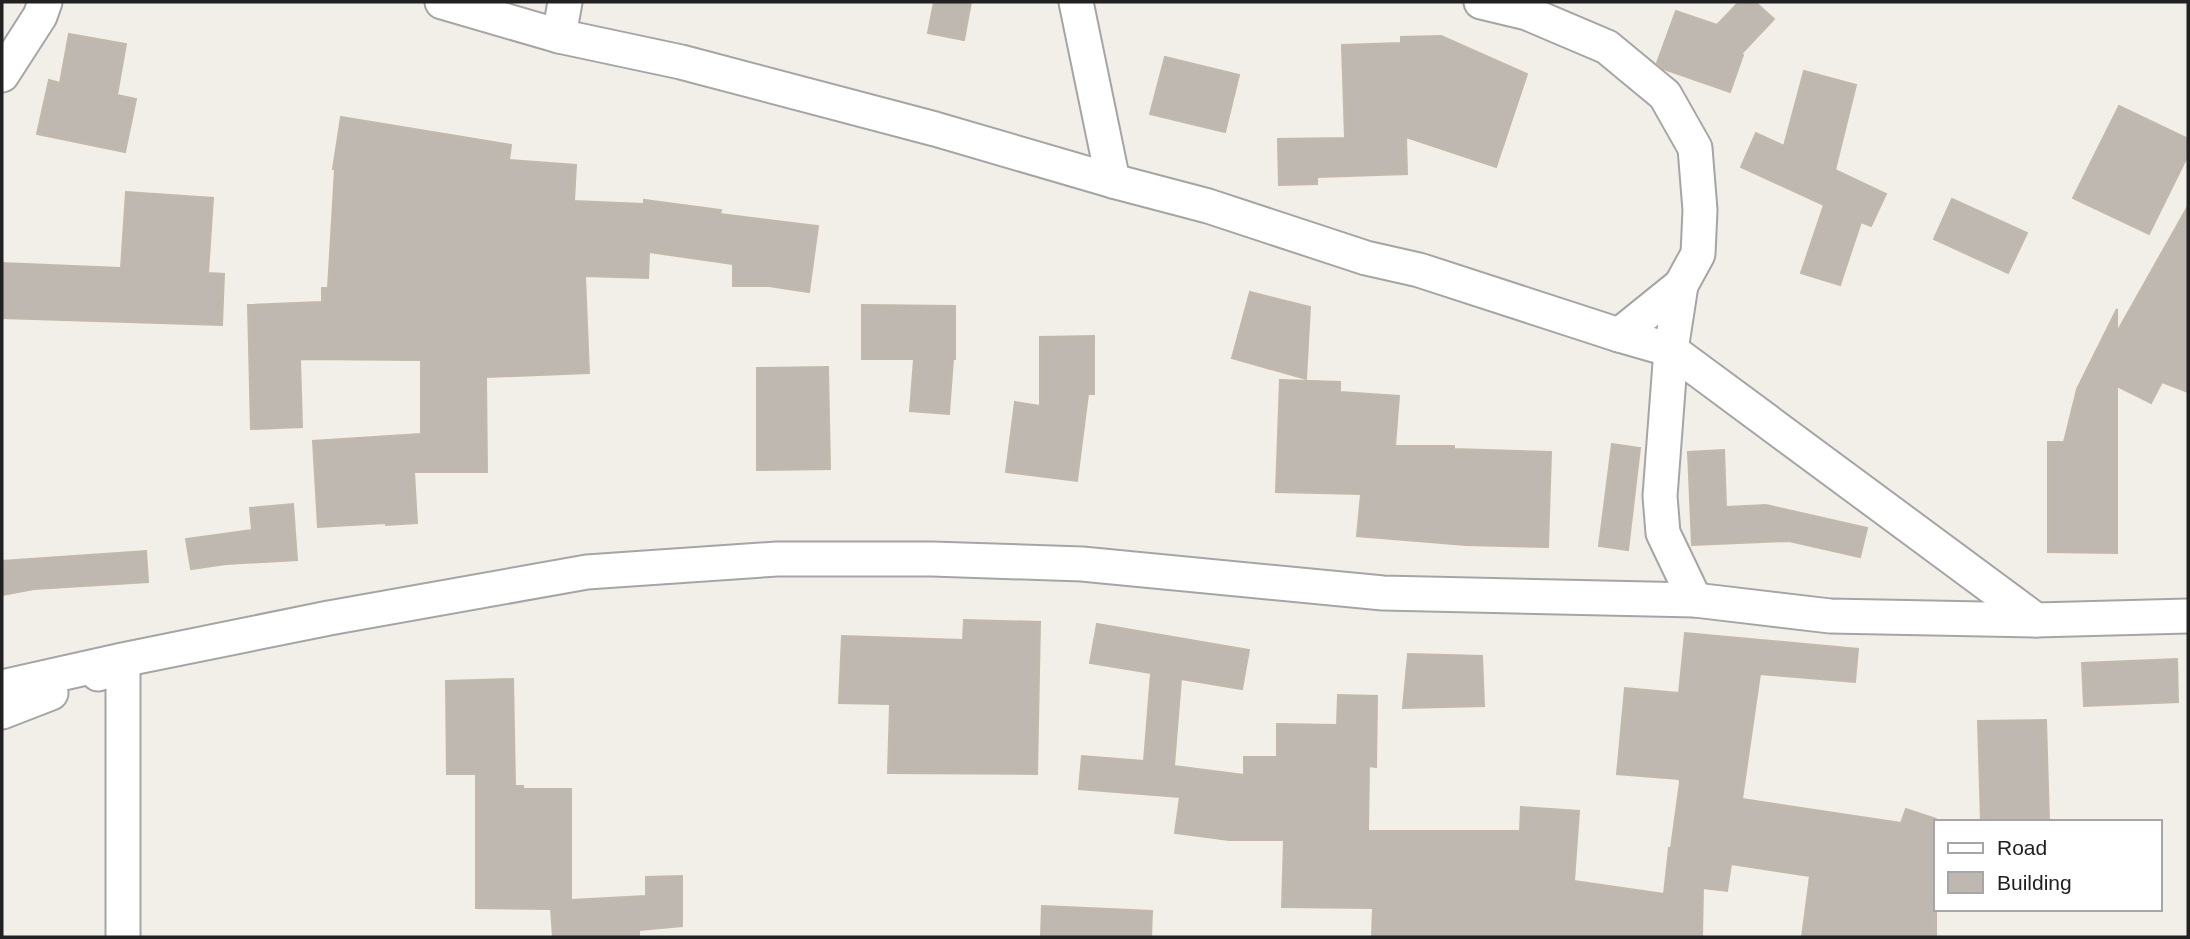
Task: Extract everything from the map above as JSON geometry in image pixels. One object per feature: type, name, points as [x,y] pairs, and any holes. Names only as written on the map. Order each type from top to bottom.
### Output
[{"type":"street","points":[[2,75],[40,16],[45,2]]},
{"type":"street","points":[[442,2],[559,36],[708,69],[935,129],[1208,206],[1366,258],[1429,274],[1671,350],[2036,620]]},
{"type":"street","points":[[559,36],[565,2]]},
{"type":"street","points":[[1076,2],[1113,181]]},
{"type":"street","points":[[1481,2],[1527,13],[1607,47],[1665,95],[1695,148],[1700,210],[1698,254],[1681,285],[1671,350],[1660,496],[1663,533],[1695,600]]},
{"type":"street","points":[[1619,335],[1681,285]]},
{"type":"street","points":[[2,687],[329,618],[587,572],[778,559],[932,559],[1082,564],[1383,593],[1695,600],[1830,616],[2036,620],[2188,616]]},
{"type":"street","points":[[2,712],[123,665],[123,937]]},
{"type":"building","points":[[934,2],[971,2],[964,40],[928,33]]},
{"type":"building","points":[[1739,2],[1755,2],[1774,19],[1741,54],[1743,55],[1730,92],[1664,69],[1657,63],[1676,11],[1717,25]]},
{"type":"building","points":[[69,34],[126,44],[117,95],[136,99],[125,152],[37,134],[49,80],[60,83]]},
{"type":"building","points":[[1441,36],[1527,74],[1496,167],[1406,137],[1407,174],[1317,177],[1317,184],[1279,185],[1278,139],[1345,138],[1342,45],[1401,43],[1401,37]]},
{"type":"building","points":[[1165,57],[1239,75],[1225,132],[1150,114]]},
{"type":"building","points":[[1804,71],[1856,85],[1835,170],[1886,194],[1871,226],[1861,222],[1840,285],[1801,273],[1824,205],[1741,167],[1756,133],[1784,146]]},
{"type":"building","points":[[2119,106],[2188,139],[2188,155],[2149,234],[2073,198]]},
{"type":"building","points":[[341,117],[511,145],[509,160],[576,165],[574,201],[644,204],[644,200],[721,210],[720,214],[818,226],[809,292],[769,286],[733,286],[733,264],[649,252],[648,278],[585,276],[589,373],[486,377],[487,472],[414,472],[417,523],[318,527],[313,441],[421,434],[421,360],[300,359],[302,427],[251,429],[248,305],[322,302],[322,288],[328,288],[333,169]]},
{"type":"building","points":[[126,192],[213,198],[208,273],[224,274],[222,325],[2,318],[2,263],[121,268]]},
{"type":"building","points":[[1952,199],[2027,233],[2008,273],[1934,239]]},
{"type":"building","points":[[2188,206],[2188,392],[2162,382],[2151,403],[2117,386],[2117,553],[2048,552],[2048,442],[2064,442],[2077,389],[2117,309],[2117,332]]},
{"type":"building","points":[[1250,292],[1310,307],[1306,379],[1232,358]]},
{"type":"building","points":[[862,305],[955,306],[955,359],[949,414],[910,411],[914,359],[862,359]]},
{"type":"building","points":[[1094,336],[1094,394],[1088,394],[1077,481],[1006,472],[1015,402],[1040,406],[1040,337]]},
{"type":"building","points":[[828,367],[830,469],[757,470],[757,368]]},
{"type":"building","points":[[1280,380],[1340,382],[1340,392],[1399,396],[1395,446],[1454,446],[1454,449],[1551,452],[1548,547],[1466,545],[1357,536],[1361,494],[1276,492]]},
{"type":"building","points":[[1612,444],[1640,448],[1628,550],[1599,546]]},
{"type":"building","points":[[1724,450],[1726,507],[1766,505],[1867,528],[1860,557],[1789,541],[1692,545],[1688,452]]},
{"type":"building","points":[[293,504],[297,560],[191,569],[186,539],[252,530],[250,508]]},
{"type":"building","points":[[146,551],[148,582],[34,589],[2,595],[2,561]]},
{"type":"building","points":[[964,620],[1040,622],[1037,774],[888,773],[890,704],[839,703],[842,636],[963,640]]},
{"type":"building","points":[[1097,624],[1249,650],[1242,689],[1181,679],[1174,766],[1244,775],[1244,757],[1277,757],[1277,724],[1337,725],[1338,695],[1377,696],[1376,767],[1369,766],[1368,831],[1520,831],[1521,807],[1579,811],[1574,881],[1664,894],[1680,782],[1679,779],[1617,774],[1625,688],[1679,693],[1685,633],[1858,649],[1855,682],[1760,674],[1742,799],[1901,823],[1906,809],[1936,819],[1936,937],[1802,937],[1810,876],[1731,864],[1727,891],[1703,888],[1702,937],[1372,937],[1373,908],[1282,907],[1284,840],[1229,840],[1175,833],[1180,797],[1079,789],[1082,756],[1144,761],[1151,673],[1090,663]]},
{"type":"building","points":[[1408,654],[1482,656],[1484,706],[1403,708]]},
{"type":"building","points":[[2177,659],[2178,702],[2084,706],[2082,663]]},
{"type":"building","points":[[513,679],[515,786],[523,786],[523,789],[571,789],[571,900],[646,896],[646,877],[682,876],[682,926],[639,930],[639,937],[553,937],[551,909],[476,908],[476,774],[447,774],[446,681]]},
{"type":"building","points":[[2046,720],[2049,820],[1981,820],[1978,721]]},
{"type":"building","points":[[1042,906],[1152,911],[1151,937],[1041,937]]}]
